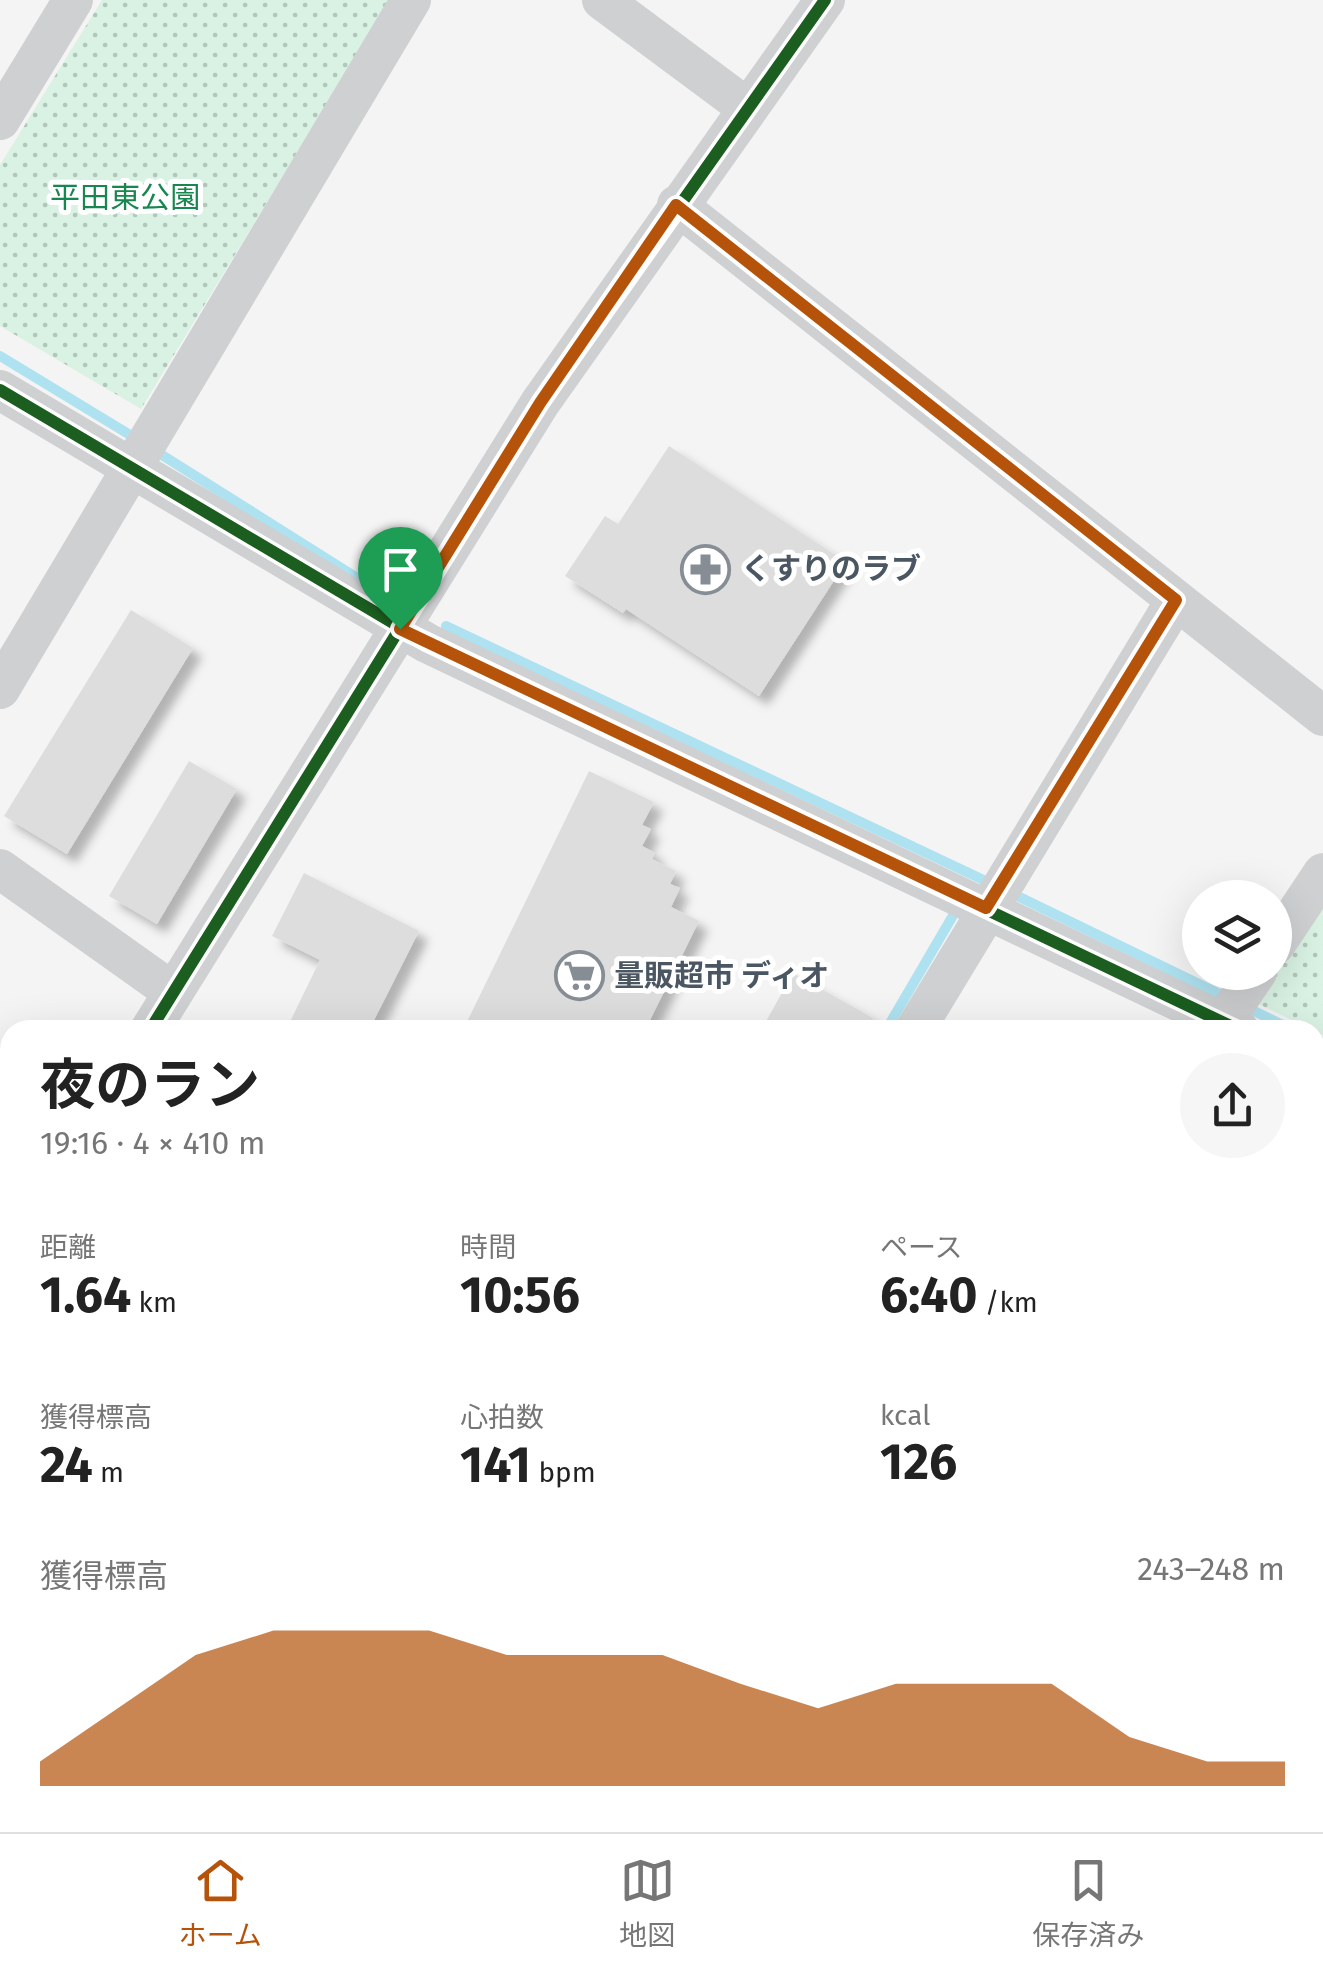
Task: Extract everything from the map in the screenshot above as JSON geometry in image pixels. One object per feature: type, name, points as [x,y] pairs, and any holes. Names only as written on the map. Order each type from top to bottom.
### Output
[{"type":"street","points":[[0,120],[74,0]]},
{"type":"street","points":[[0,690],[411,0]]},
{"type":"street","points":[[602,0],[746,107]]},
{"type":"street","points":[[156,1020],[540,403],[676,205],[825,0]]},
{"type":"street","points":[[676,205],[1323,716]]},
{"type":"street","points":[[0,390],[142,453],[400,629],[982,896],[1239,1006]]},
{"type":"street","points":[[919,1020],[982,896],[1176,600]]},
{"type":"street","points":[[0,869],[173,992]]},
{"type":"street","points":[[1292,920],[1323,873]]},
{"type":"green space","name":"平田東公園","points":[[102,0],[390,0],[141,409],[0,326],[0,165]]},
{"type":"green space","points":[[1323,892],[1323,1020],[1292,1020],[1248,999],[1254,990],[1292,990],[1292,936]]},
{"type":"building","name":"くすりのラブ","points":[[669,446],[846,562],[759,696],[626,609],[623,613],[565,576],[605,516],[618,524]]},
{"type":"building","points":[[131,610],[193,648],[67,854],[4,816]]},
{"type":"building","points":[[189,761],[237,789],[157,924],[109,896]]},
{"type":"building","points":[[589,771],[654,802],[642,825],[651,829],[642,846],[655,853],[652,859],[676,871],[670,884],[680,888],[671,907],[699,921],[650,1020],[468,1020]]},
{"type":"building","points":[[304,873],[419,931],[374,1020],[291,1020],[320,960],[272,936]]},
{"type":"building","points":[[793,973],[873,1018],[872,1020],[767,1020]]},
{"type":"waterway","points":[[0,356],[140,441]]},
{"type":"waterway","points":[[154,450],[373,588]]},
{"type":"waterway","points":[[446,626],[992,884]]},
{"type":"waterway","points":[[1007,891],[1230,999]]},
{"type":"waterway","points":[[892,1020],[958,907]]},
{"type":"waterway","points":[[1246,1007],[1273,1020]]},
{"type":"cycle path","points":[[156,1020],[540,403],[825,0]]},
{"type":"cycle path","points":[[0,390],[427,643],[1218,1020]]},
{"type":"place","name":"くすりのラブ","points":[[706,569]]},
{"type":"place","name":"量販超市 ディオ","points":[[579,976]]},
{"type":"route","points":[[676,205],[1176,600],[986,908],[400,629],[540,403],[676,205]]}]
